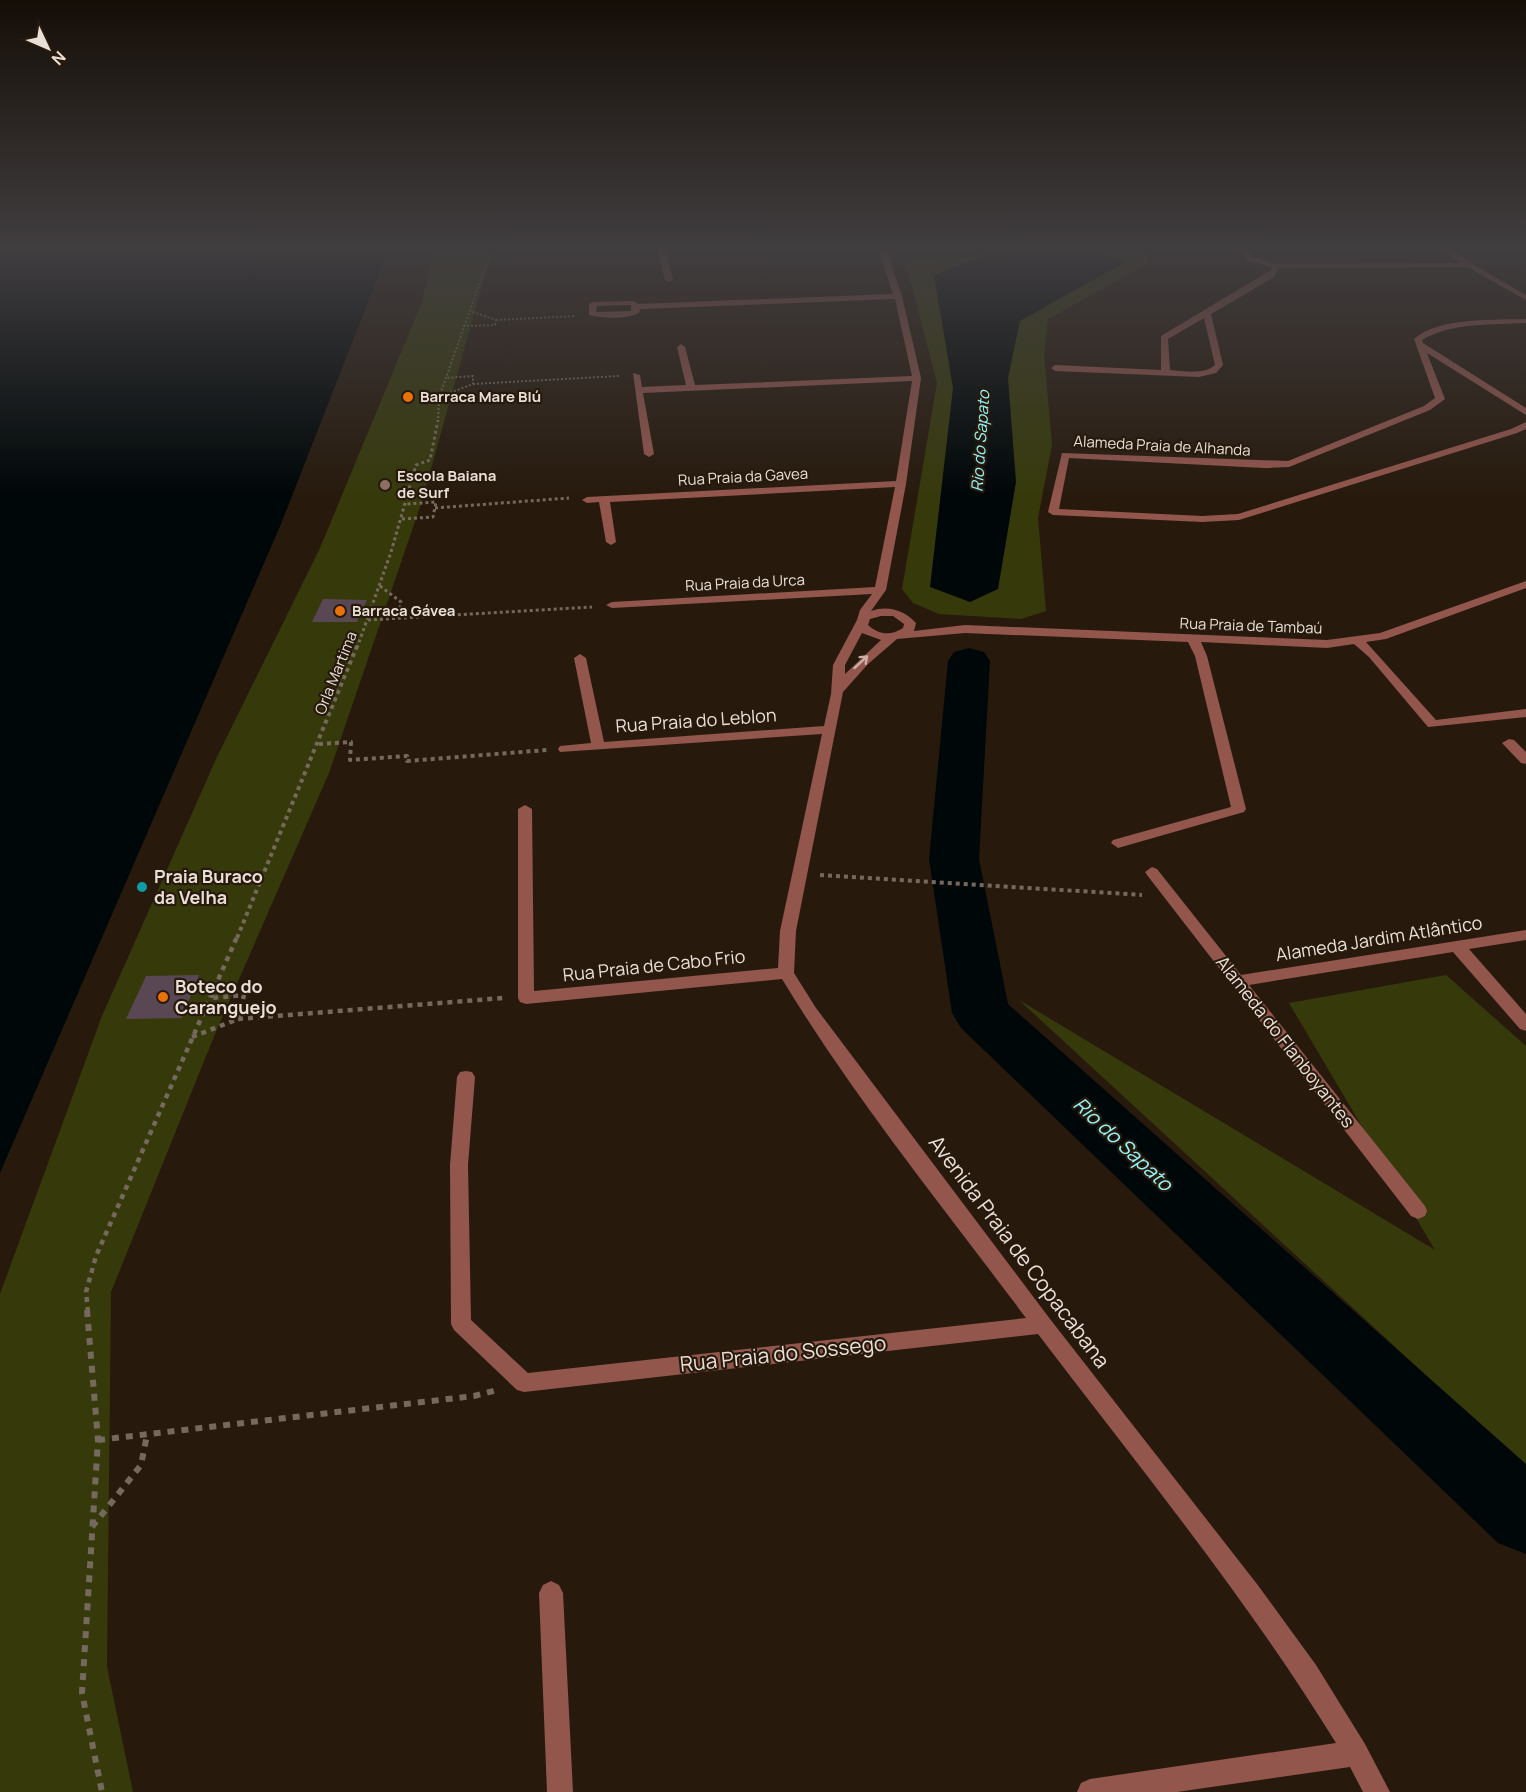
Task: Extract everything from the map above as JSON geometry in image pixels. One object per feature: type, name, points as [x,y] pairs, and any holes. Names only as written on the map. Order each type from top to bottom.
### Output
[{"type":"street","points":[[786,972],[788,931],[837,694],[839,666],[866,610],[880,590],[901,484],[917,378],[906,330]]},
{"type":"street","points":[[1166,373],[1164,338],[1178,330]]},
{"type":"street","points":[[1055,368],[1199,374],[1218,368],[1210,330]]},
{"type":"street","points":[[1439,330],[1418,339],[1419,344],[1526,412]]},
{"type":"street","name":"Alameda Praia de Alhanda","points":[[1419,344],[1440,394],[1440,399],[1427,408],[1289,464],[1264,465],[1065,455],[1053,512],[1202,519],[1239,517],[1515,431],[1526,425]]},
{"type":"street","points":[[681,347],[691,388]]},
{"type":"street","points":[[636,375],[649,454]]},
{"type":"street","points":[[639,390],[917,378]]},
{"type":"street","name":"Rua Praia da Gavea","points":[[587,500],[901,484]]},
{"type":"street","points":[[604,499],[611,542]]},
{"type":"street","name":"Rua Praia de Tambaú","points":[[862,621],[880,612],[965,629],[1327,644],[1399,630],[1522,588]]},
{"type":"street","points":[[837,694],[852,671],[895,637],[909,629],[910,623],[893,609],[880,590]]},
{"type":"street","name":"Rua Praia da Urca","points":[[612,605],[880,590]]},
{"type":"street","points":[[862,621],[862,626],[870,634],[895,637]]},
{"type":"street","name":"Rua Praia de Tambaú","points":[[895,637],[965,629]]},
{"type":"street","points":[[1118,843],[1239,809],[1201,656],[1192,639]]},
{"type":"street","points":[[1357,640],[1373,654],[1433,724],[1526,713]]},
{"type":"street","points":[[580,658],[598,746]]},
{"type":"street","name":"Rua Praia do Leblon","points":[[566,749],[830,729]]},
{"type":"street","points":[[1509,743],[1526,760]]},
{"type":"street","points":[[525,809],[526,998]]},
{"type":"street","name":"Alameda do Flanboyantes","points":[[1152,872],[1418,1211]]},
{"type":"street","name":"Alameda Jardim Atlântico","points":[[1237,981],[1526,935]]},
{"type":"street","points":[[1456,946],[1526,1026]]},
{"type":"street","name":"Rua Praia de Cabo Frio","points":[[526,998],[786,972]]},
{"type":"street","name":"Avenida Praia de Copacabana","points":[[786,972],[810,1012],[860,1082],[1043,1325],[1249,1592],[1306,1674],[1356,1753],[1377,1792]]},
{"type":"street","points":[[466,1077],[459,1165],[461,1324],[524,1383]]},
{"type":"street","name":"Rua Praia do Sossego","points":[[524,1383],[1043,1325]]},
{"type":"street","points":[[551,1593],[560,1792]]},
{"type":"street","points":[[1090,1792],[1356,1753]]},
{"type":"path","name":"Orla Martima","points":[[102,1792],[82,1693],[98,1440],[86,1292],[96,1256],[191,1037],[211,998],[319,744],[368,620],[407,504],[416,465],[430,460],[438,416],[436,405],[462,330]]},
{"type":"path","points":[[438,397],[473,384],[636,375]]},
{"type":"path","points":[[445,378],[473,376],[473,384]]},
{"type":"path","points":[[435,508],[569,498],[587,500]]},
{"type":"path","points":[[402,519],[433,517],[436,502],[407,504]]},
{"type":"path","points":[[380,586],[401,602],[398,618]]},
{"type":"path","points":[[368,620],[612,605]]},
{"type":"path","points":[[319,744],[351,742],[350,760],[407,756],[407,761],[566,749]]},
{"type":"path","points":[[799,874],[1000,888],[1171,896]]},
{"type":"path","points":[[211,998],[244,996],[238,1019]]},
{"type":"path","points":[[191,1037],[238,1019],[492,998],[526,998]]},
{"type":"path","points":[[98,1440],[474,1396],[524,1383]]},
{"type":"path","points":[[91,1527],[141,1465],[147,1434]]},
{"type":"green space","points":[[411,330],[470,330],[422,501],[329,773],[215,1034],[111,1292],[107,1667],[133,1792],[0,1792],[0,1294],[102,1016],[217,757],[320,548]]},
{"type":"green space","points":[[923,330],[1047,330],[1044,354],[1052,445],[1038,518],[1046,611],[1021,619],[939,614],[913,603],[902,589],[937,383]]},
{"type":"green space","points":[[1446,975],[1526,1046],[1526,1474],[1416,1366],[1019,1000],[1435,1250],[1289,1003]]},
{"type":"water","points":[[0,330],[357,330],[281,524],[0,1173]]},
{"type":"water","points":[[943,330],[1018,330],[1008,378],[1016,482],[998,589],[970,602],[930,587],[953,388]]},
{"type":"building","name":"Barraca Gávea","points":[[323,599],[367,600],[357,622],[312,622]]},
{"type":"building","name":"Boteco do Caranguejo","points":[[199,975],[182,1018],[126,1019],[146,976]]},
{"type":"waterway","name":"Rio do Sapato","points":[[969,661],[954,859],[981,1013],[1526,1516]]},
{"type":"place","name":"Barraca Mare Blú","points":[[408,397]]},
{"type":"place","name":"Escola Baiana de Surf","points":[[385,485]]},
{"type":"place","name":"Barraca Gávea","points":[[340,611]]},
{"type":"place","name":"Praia Buraco da Velha","points":[[142,887]]},
{"type":"place","name":"Boteco do Caranguejo","points":[[163,997]]}]
